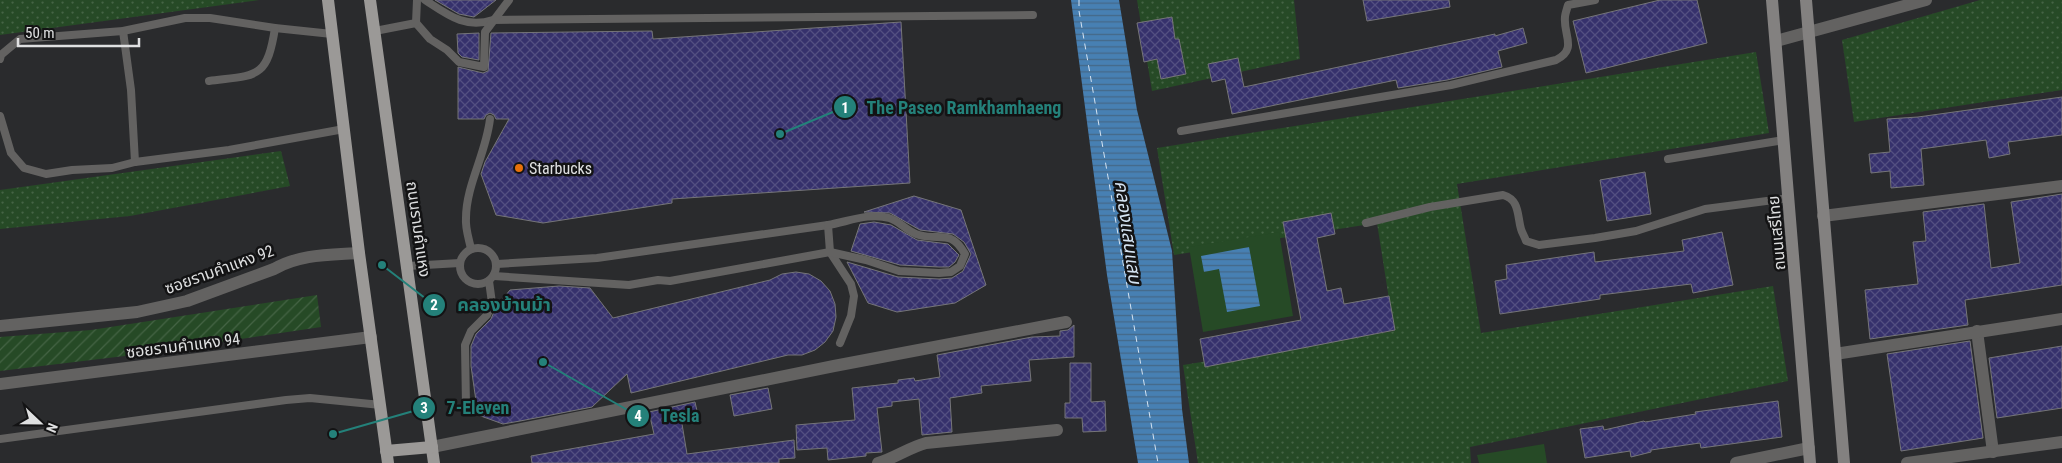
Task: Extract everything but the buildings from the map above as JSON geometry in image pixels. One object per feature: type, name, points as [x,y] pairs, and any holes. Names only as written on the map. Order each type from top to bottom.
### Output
[{"type":"main road","points":[[328,0],[359,253],[387,457],[432,447]]},
{"type":"main road","name":"ถนนรามคำแหง","points":[[370,0],[434,463]]},
{"type":"main road","name":"ถนนเสรีไทย","points":[[1772,0],[1810,463]]},
{"type":"main road","points":[[1806,0],[1844,463]]},
{"type":"street","points":[[1776,41],[1926,0]]},
{"type":"street","points":[[1824,216],[2062,186]]},
{"type":"street","name":"ซอยรามคําแหง 92","points":[[0,326],[137,312],[187,301],[294,260],[310,256],[359,253]]},
{"type":"street","points":[[1835,354],[2062,319]]},
{"type":"street","points":[[432,447],[1066,322]]},
{"type":"street","points":[[1977,331],[1993,452]]},
{"type":"street","name":"ซอยรามคําแหง 94","points":[[0,384],[371,338]]},
{"type":"street","points":[[878,463],[894,458],[908,448],[926,443],[1057,430]]},
{"type":"street","points":[[1906,463],[2062,442]]},
{"type":"street","points":[[1736,463],[1809,448]]},
{"type":"lane","points":[[417,0],[416,23],[430,38],[447,50],[459,62],[484,67],[485,32],[508,0]]},
{"type":"lane","points":[[425,0],[452,17],[467,23],[481,24],[493,20],[1033,15]]},
{"type":"lane","points":[[1181,131],[1451,85],[1556,60],[1563,56],[1568,48],[1565,17],[1568,6],[1595,0]]},
{"type":"lane","points":[[0,58],[20,39],[123,31],[185,18],[202,18],[332,34]]},
{"type":"lane","points":[[375,31],[416,23]]},
{"type":"lane","points":[[209,81],[248,76],[258,71],[266,62],[272,49],[275,28]]},
{"type":"lane","points":[[123,31],[131,90],[135,162]]},
{"type":"lane","points":[[0,116],[10,153],[24,168],[46,174],[72,170],[112,168],[135,162],[229,150],[344,129]]},
{"type":"lane","points":[[471,249],[466,220],[466,207],[485,146],[490,119]]},
{"type":"lane","points":[[1668,159],[1784,140]]},
{"type":"lane","points":[[1366,223],[1430,207],[1503,195],[1511,197],[1516,204],[1521,229],[1526,241],[1539,246],[1636,231],[1705,209],[1789,198]]},
{"type":"lane","points":[[466,406],[465,344],[472,331],[487,315],[492,303],[492,279],[497,264],[496,258],[488,250],[482,248],[471,249],[462,257],[460,263],[462,275],[471,283],[478,284],[492,279],[629,285],[658,280],[670,281],[830,252],[866,260],[899,271],[939,274],[951,272],[960,266],[965,254],[954,239],[943,236],[921,236],[911,232],[890,218],[869,216],[828,226],[597,258],[497,264]]},
{"type":"lane","points":[[828,226],[830,252],[851,284],[854,296],[851,316],[840,343]]},
{"type":"lane","points":[[408,266],[460,263]]},
{"type":"lane","points":[[0,439],[286,400],[310,398],[381,405]]},
{"type":"green space","points":[[0,0],[259,0],[0,35]]},
{"type":"green space","points":[[1137,0],[1294,0],[1300,59],[1152,91]]},
{"type":"green space","points":[[1980,0],[2062,0],[2062,90],[1854,122],[1842,40]]},
{"type":"green space","points":[[1756,52],[1769,133],[1457,184],[1481,333],[1773,286],[1788,381],[1470,447],[1471,463],[1198,463],[1183,365],[1394,331],[1377,223],[1174,255],[1157,148]]},
{"type":"green space","points":[[281,151],[290,186],[130,216],[0,229],[0,190]]},
{"type":"green space","points":[[1279,232],[1293,316],[1203,332],[1189,247]]},
{"type":"green space","points":[[317,295],[321,327],[133,355],[0,371],[0,337],[91,330]]},
{"type":"green space","points":[[1544,444],[1547,463],[1479,463],[1477,455]]},
{"type":"water","name":"คลองแสนแสบ","points":[[1071,0],[1119,0],[1137,110],[1172,251],[1182,409],[1189,463],[1138,463],[1107,275]]},
{"type":"water","points":[[1249,247],[1260,306],[1227,312],[1219,269],[1204,272],[1201,256]]},
{"type":"ferry route","points":[[1079,0],[1079,11],[1158,463]]},
{"type":"place","name":"The Paseo Ramkhamhaeng","points":[[780,134]]},
{"type":"place","name":"Starbucks","points":[[519,168]]},
{"type":"place","name":"คลองบ้านม้า","points":[[382,265]]},
{"type":"place","name":"Tesla","points":[[543,362]]},
{"type":"place","name":"7-Eleven","points":[[333,434]]}]
